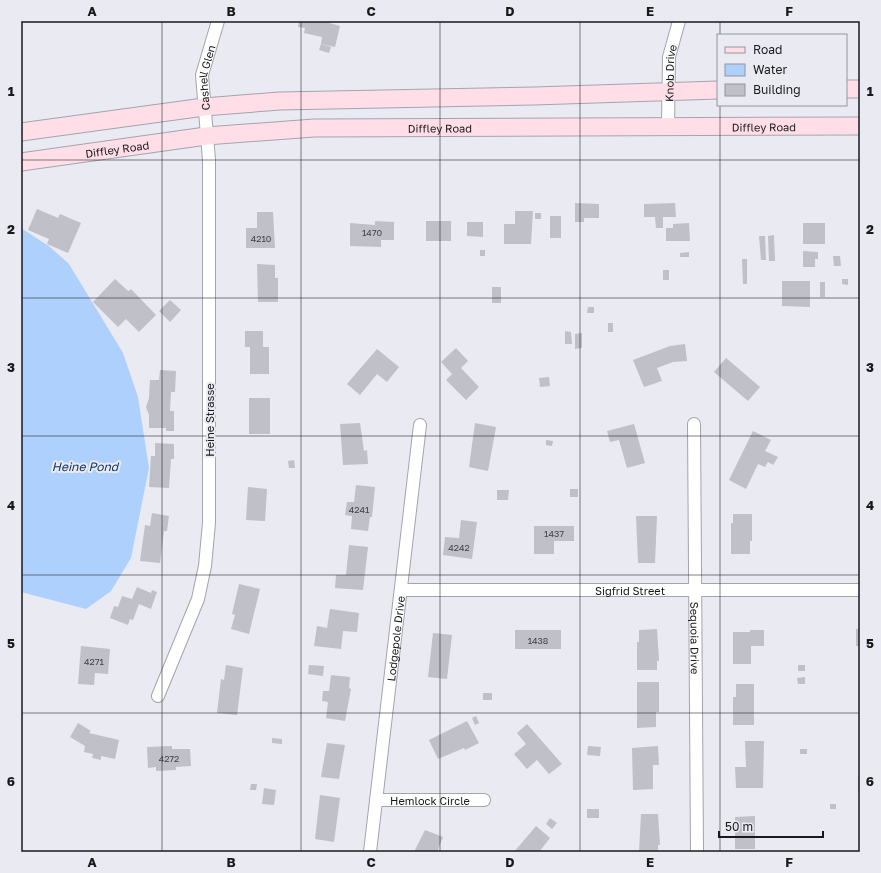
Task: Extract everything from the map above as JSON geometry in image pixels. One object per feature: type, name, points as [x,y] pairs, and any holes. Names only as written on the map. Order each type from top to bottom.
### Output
[{"type":"main road","points":[[847,89],[860,89]]},
{"type":"main road","points":[[21,132],[204,107],[280,101],[534,96],[668,90],[717,90]]},
{"type":"main road","name":"Diffley Road","points":[[21,162],[206,136],[314,128],[860,126]]},
{"type":"street","name":"Cashell Glen","points":[[206,136],[202,75],[218,21]]},
{"type":"street","name":"Knob Drive","points":[[668,126],[669,56],[679,21]]},
{"type":"street","name":"Heine Strasse","points":[[158,696],[198,599],[205,566],[209,523],[209,160],[206,136]]},
{"type":"street","name":"Sequoia Drive","points":[[694,424],[697,852]]},
{"type":"street","name":"Lodgepole Drive","points":[[370,852],[420,425]]},
{"type":"street","name":"Sigfrid Street","points":[[400,590],[860,590]]},
{"type":"street","name":"Hemlock Circle","points":[[376,800],[484,800]]},
{"type":"water","name":"Heine Pond","points":[[21,228],[50,247],[69,264],[123,353],[138,397],[149,468],[131,558],[111,591],[86,609],[21,592]]},
{"type":"building","points":[[299,21],[330,21],[329,23],[340,26],[335,47],[321,44],[322,37],[304,33],[305,28],[298,27]]},
{"type":"building","points":[[321,44],[331,47],[329,53],[319,50]]},
{"type":"building","points":[[575,203],[599,204],[599,218],[584,218],[584,222],[575,222]]},
{"type":"building","points":[[675,203],[676,217],[663,217],[663,228],[656,228],[655,217],[644,217],[644,204]]},
{"type":"building","points":[[37,209],[58,218],[60,214],[81,223],[68,253],[47,244],[49,239],[28,230]]},
{"type":"building","points":[[515,211],[533,211],[531,244],[504,244],[504,224],[515,224]]},
{"type":"building","points":[[257,212],[273,212],[275,248],[246,248],[246,228],[257,228]]},
{"type":"building","points":[[535,213],[541,213],[541,219],[535,219]]},
{"type":"building","points":[[550,216],[561,216],[561,238],[550,238]]},
{"type":"building","points":[[375,221],[394,222],[394,240],[381,240],[381,247],[350,246],[350,223],[375,225]]},
{"type":"building","points":[[426,221],[451,221],[451,241],[426,241]]},
{"type":"building","points":[[467,222],[483,222],[483,237],[467,236]]},
{"type":"building","points":[[689,223],[690,241],[666,241],[666,228],[673,228],[673,224]]},
{"type":"building","points":[[803,223],[825,223],[825,244],[803,244]]},
{"type":"building","points":[[774,235],[775,261],[769,261],[768,236]]},
{"type":"building","points":[[759,236],[765,236],[766,260],[761,260]]},
{"type":"building","points":[[480,250],[485,250],[485,256],[480,256]]},
{"type":"building","points":[[803,251],[818,252],[818,259],[815,259],[815,267],[803,267]]},
{"type":"building","points":[[689,252],[689,257],[680,257],[680,253]]},
{"type":"building","points":[[833,256],[840,256],[841,266],[834,266]]},
{"type":"building","points":[[742,259],[747,259],[747,284],[743,284]]},
{"type":"building","points":[[257,264],[275,265],[275,278],[278,278],[278,302],[258,302]]},
{"type":"building","points":[[663,270],[669,270],[669,280],[663,280]]},
{"type":"building","points":[[115,279],[127,290],[129,291],[131,289],[156,315],[139,332],[126,319],[118,327],[93,302]]},
{"type":"building","points":[[842,279],[848,279],[848,285],[842,284]]},
{"type":"building","points":[[782,281],[810,281],[810,307],[782,306]]},
{"type":"building","points":[[820,282],[825,282],[825,297],[820,297]]},
{"type":"building","points":[[492,287],[501,287],[501,303],[492,303]]},
{"type":"building","points":[[170,300],[181,310],[170,322],[159,311]]},
{"type":"building","points":[[588,307],[594,307],[594,313],[587,313]]},
{"type":"building","points":[[608,323],[613,323],[613,332],[608,332]]},
{"type":"building","points":[[245,331],[263,331],[263,347],[269,347],[269,374],[250,374],[250,347],[245,347]]},
{"type":"building","points":[[565,331],[571,332],[572,344],[565,344]]},
{"type":"building","points":[[582,333],[582,348],[575,349],[575,334]]},
{"type":"building","points":[[685,344],[687,361],[673,362],[657,368],[662,381],[644,387],[633,360],[670,346]]},
{"type":"building","points":[[456,348],[468,361],[461,368],[479,387],[466,400],[446,380],[452,374],[441,362]]},
{"type":"building","points":[[377,349],[399,367],[387,382],[377,374],[360,395],[347,384]]},
{"type":"building","points":[[726,358],[760,387],[748,401],[714,372]]},
{"type":"building","points":[[160,370],[176,371],[175,392],[171,392],[170,411],[174,411],[174,431],[166,431],[166,428],[149,428],[149,415],[146,407],[149,398],[150,380],[159,380]]},
{"type":"building","points":[[549,377],[550,386],[540,387],[539,378]]},
{"type":"building","points":[[249,398],[270,398],[270,434],[249,434]]},
{"type":"building","points":[[360,423],[364,451],[367,450],[368,464],[343,465],[340,424]]},
{"type":"building","points":[[475,423],[496,427],[488,471],[469,467]]},
{"type":"building","points":[[634,424],[645,463],[627,468],[619,440],[610,442],[607,431]]},
{"type":"building","points":[[753,431],[771,440],[765,451],[778,457],[773,465],[768,462],[765,467],[758,464],[746,489],[729,480]]},
{"type":"building","points":[[546,440],[553,441],[552,446],[546,445]]},
{"type":"building","points":[[155,443],[174,444],[174,459],[171,459],[169,488],[149,487],[151,456],[155,456]]},
{"type":"building","points":[[294,460],[295,468],[289,468],[288,461]]},
{"type":"building","points":[[356,485],[375,487],[372,517],[370,517],[368,531],[351,529],[352,516],[345,515],[347,502],[354,502]]},
{"type":"building","points":[[248,487],[267,489],[265,521],[246,520]]},
{"type":"building","points":[[570,489],[578,489],[578,497],[570,497]]},
{"type":"building","points":[[497,490],[509,490],[508,500],[497,500]]},
{"type":"building","points":[[152,513],[169,516],[167,531],[164,531],[160,563],[140,561],[145,525],[150,526]]},
{"type":"building","points":[[733,514],[752,514],[752,541],[750,541],[750,554],[731,554],[731,523],[733,523]]},
{"type":"building","points":[[636,516],[657,516],[655,563],[638,563]]},
{"type":"building","points":[[461,520],[477,522],[472,559],[443,555],[445,537],[459,538]]},
{"type":"building","points":[[534,526],[574,526],[574,541],[554,541],[554,554],[534,554]]},
{"type":"building","points":[[349,545],[368,547],[363,590],[335,588],[336,575],[346,575]]},
{"type":"building","points":[[239,584],[260,589],[249,634],[231,629],[235,615],[232,614]]},
{"type":"building","points":[[137,587],[151,593],[152,590],[157,592],[151,609],[139,604],[133,620],[130,619],[128,625],[110,618],[114,606],[118,607],[122,596],[132,599]]},
{"type":"building","points":[[330,609],[359,613],[357,632],[343,631],[341,649],[314,646],[317,626],[327,628]]},
{"type":"building","points":[[657,629],[659,661],[657,661],[657,670],[637,670],[637,642],[639,642],[639,630]]},
{"type":"building","points":[[856,629],[860,629],[860,646],[856,646]]},
{"type":"building","points":[[515,630],[561,630],[561,649],[515,649]]},
{"type":"building","points":[[750,630],[764,630],[764,646],[751,646],[751,664],[733,664],[733,632],[750,632]]},
{"type":"building","points":[[433,633],[452,635],[447,679],[428,677]]},
{"type":"building","points":[[81,646],[110,649],[108,674],[95,673],[94,685],[78,684]]},
{"type":"building","points":[[226,665],[243,668],[237,715],[217,713],[221,679],[224,680]]},
{"type":"building","points":[[309,665],[324,666],[323,676],[308,674]]},
{"type":"building","points":[[798,665],[805,665],[805,671],[798,671]]},
{"type":"building","points":[[331,675],[350,677],[349,688],[351,689],[345,721],[326,718],[328,702],[322,701],[323,691],[329,691]]},
{"type":"building","points":[[805,677],[805,684],[798,684],[797,678]]},
{"type":"building","points":[[637,682],[659,682],[659,712],[656,712],[656,727],[637,728]]},
{"type":"building","points":[[736,684],[754,684],[754,725],[733,725],[733,697],[736,697]]},
{"type":"building","points":[[483,693],[492,693],[492,700],[483,700]]},
{"type":"building","points":[[476,716],[479,723],[475,725],[472,718]]},
{"type":"building","points":[[467,721],[479,743],[465,750],[464,748],[438,759],[429,740]]},
{"type":"building","points":[[78,723],[91,731],[89,733],[119,740],[115,759],[101,756],[101,760],[92,758],[93,754],[84,752],[85,746],[70,737]]},
{"type":"building","points":[[527,724],[562,764],[549,774],[537,760],[527,769],[514,754],[526,744],[517,733]]},
{"type":"building","points":[[272,738],[282,739],[282,744],[272,743]]},
{"type":"building","points":[[745,741],[764,741],[763,788],[736,788],[735,767],[746,767]]},
{"type":"building","points":[[327,743],[345,745],[339,779],[321,777]]},
{"type":"building","points":[[172,746],[172,749],[190,749],[191,766],[176,767],[176,770],[156,771],[156,767],[148,768],[147,747]]},
{"type":"building","points":[[588,746],[601,747],[600,756],[587,755]]},
{"type":"building","points":[[658,746],[659,765],[653,765],[653,789],[633,790],[632,748]]},
{"type":"building","points":[[800,749],[807,749],[807,754],[800,754]]},
{"type":"building","points":[[858,776],[860,776],[860,793],[858,793]]},
{"type":"building","points":[[251,784],[257,784],[256,790],[250,790]]},
{"type":"building","points":[[264,788],[276,790],[274,805],[262,804]]},
{"type":"building","points":[[320,795],[340,798],[334,842],[315,839]]},
{"type":"building","points":[[830,804],[836,804],[836,809],[830,809]]},
{"type":"building","points":[[587,809],[599,809],[599,818],[587,818]]},
{"type":"building","points":[[641,814],[658,814],[660,845],[658,845],[658,852],[639,852]]},
{"type":"building","points":[[755,816],[755,849],[735,849],[735,817]]},
{"type":"building","points":[[550,818],[557,823],[552,829],[546,824]]},
{"type":"building","points":[[536,826],[550,838],[539,852],[514,852]]},
{"type":"building","points":[[425,830],[443,837],[437,852],[414,852]]}]
